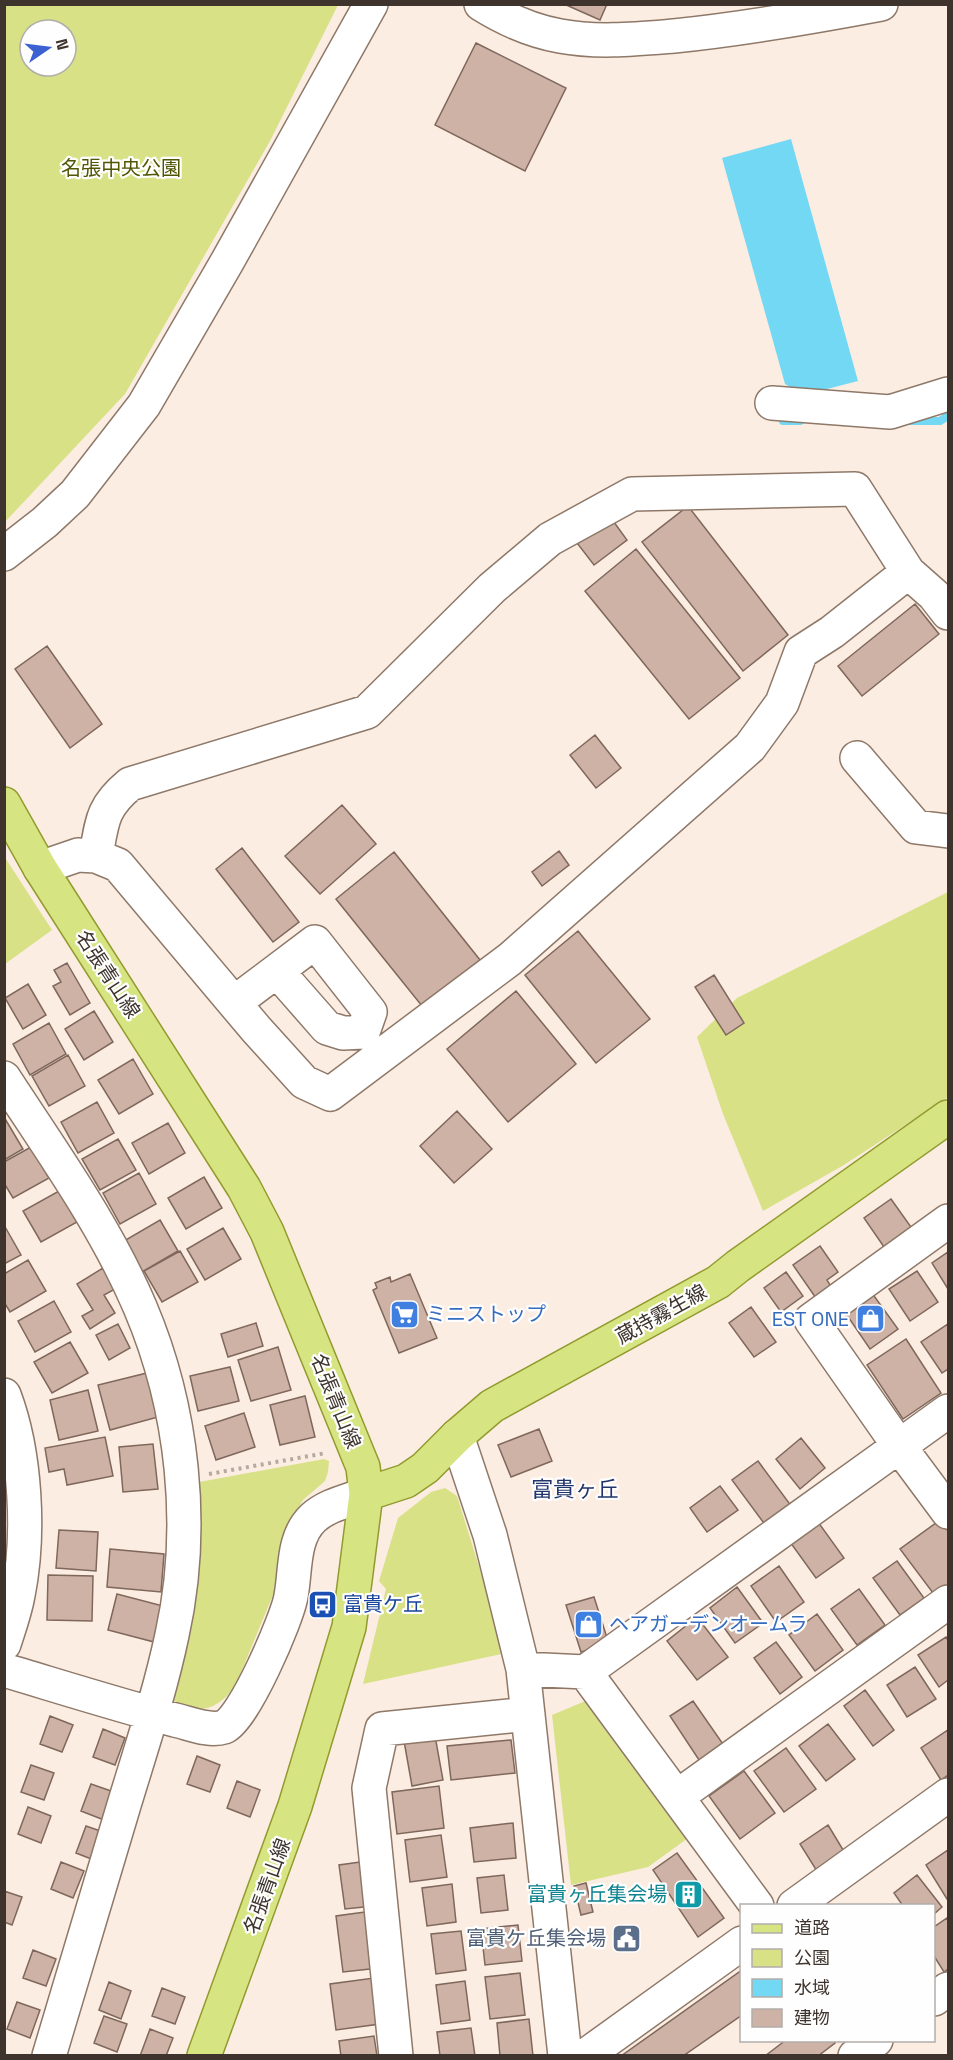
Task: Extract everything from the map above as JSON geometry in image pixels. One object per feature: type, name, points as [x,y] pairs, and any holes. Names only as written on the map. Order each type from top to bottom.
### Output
[{"type":"main road","name":"名張青山線","points":[[4,804],[40,868],[244,1188],[267,1232],[363,1467],[366,1494],[349,1627],[295,1806],[204,2055]]},
{"type":"main road","name":"蔵持霧生線","points":[[366,1494],[406,1481],[425,1468],[492,1406],[718,1282],[948,1117]]},
{"type":"street","points":[[4,554],[45,522],[75,494],[144,405],[251,220],[371,4]]},
{"type":"street","points":[[481,4],[535,31],[562,37],[641,39],[769,25],[881,4]]},
{"type":"street","points":[[772,403],[890,412],[948,394]]},
{"type":"street","points":[[96,856],[104,814],[115,796],[130,784],[367,712],[492,588],[550,538],[632,494],[855,489],[908,572],[934,595],[948,613]]},
{"type":"street","points":[[40,868],[78,855],[96,856],[118,866],[304,1082],[330,1094],[372,1044],[510,959],[750,747],[782,703],[801,652],[832,632],[908,572]]},
{"type":"street","points":[[857,758],[916,827],[948,831]]},
{"type":"street","points":[[234,1003],[315,942],[370,1012],[372,1044]]},
{"type":"street","points":[[277,971],[327,1028],[372,1044]]},
{"type":"street","points":[[4,1078],[105,1236],[140,1306],[161,1365],[172,1412],[182,1479],[183,1524],[178,1600],[173,1634],[49,2055]]},
{"type":"street","points":[[948,1221],[811,1320],[948,1512]]},
{"type":"street","points":[[4,1395],[11,1416],[20,1466],[24,1533],[18,1596],[4,1644]]},
{"type":"street","points":[[523,1669],[585,1672],[948,1411]]},
{"type":"street","points":[[457,1436],[490,1535],[523,1669],[565,2055]]},
{"type":"street","points":[[4,1670],[151,1714],[208,1728],[225,1727],[236,1718],[253,1689],[291,1598],[300,1538],[311,1519],[326,1508],[366,1494]]},
{"type":"street","points":[[678,1796],[948,1602]]},
{"type":"street","points":[[585,1672],[756,1904]]},
{"type":"street","points":[[396,2055],[369,1788],[381,1730],[528,1714]]},
{"type":"street","points":[[795,1904],[948,1796]]},
{"type":"street","points":[[585,2055],[740,1944]]},
{"type":"street","points":[[935,1998],[948,1989]]},
{"type":"path","points":[[182,1479],[336,1451]]},
{"type":"green space","name":"名張中央公園","points":[[5,4],[338,5],[270,141],[125,394],[5,522]]},
{"type":"green space","points":[[4,856],[52,930],[5,964],[4,964]]},
{"type":"green space","points":[[948,892],[948,1097],[844,1165],[763,1211],[723,1114],[697,1037],[737,998]]},
{"type":"green space","points":[[324,1459],[329,1461],[325,1481],[303,1500],[285,1533],[275,1590],[235,1687],[221,1701],[207,1708],[192,1708],[174,1701],[171,1692],[194,1483]]},
{"type":"green space","points":[[445,1488],[457,1496],[506,1653],[363,1684],[386,1589],[379,1581],[398,1518],[431,1492]]},
{"type":"green space","points":[[590,1699],[691,1836],[648,1867],[571,1885],[552,1715]]},
{"type":"water","points":[[791,139],[858,381],[804,395],[785,384],[722,158]]},
{"type":"building","points":[[564,4],[607,4],[600,20]]},
{"type":"building","points":[[476,43],[566,88],[525,171],[435,125]]},
{"type":"building","points":[[688,506],[788,635],[743,671],[642,542]]},
{"type":"building","points":[[611,518],[627,540],[594,565],[577,543]]},
{"type":"building","points":[[636,549],[740,678],[689,719],[585,591]]},
{"type":"building","points":[[915,604],[939,634],[862,696],[838,666]]},
{"type":"building","points":[[47,646],[102,724],[70,748],[15,669]]},
{"type":"building","points":[[595,735],[621,768],[596,788],[570,755]]},
{"type":"building","points":[[342,805],[376,844],[320,894],[285,856]]},
{"type":"building","points":[[242,848],[299,922],[273,942],[216,869]]},
{"type":"building","points":[[559,851],[569,865],[542,886],[532,872]]},
{"type":"building","points":[[394,852],[480,960],[422,1006],[336,899]]},
{"type":"building","points":[[578,931],[650,1019],[596,1063],[525,975]]},
{"type":"building","points":[[67,963],[90,1003],[70,1015],[53,986],[61,982],[54,970]]},
{"type":"building","points":[[714,975],[744,1023],[726,1035],[695,987]]},
{"type":"building","points":[[28,984],[46,1015],[23,1029],[5,998]]},
{"type":"building","points":[[516,991],[576,1064],[508,1122],[447,1049]]},
{"type":"building","points":[[94,1011],[113,1042],[84,1060],[65,1029]]},
{"type":"building","points":[[49,1023],[66,1054],[30,1075],[13,1044]]},
{"type":"building","points":[[68,1055],[85,1086],[49,1106],[32,1076]]},
{"type":"building","points":[[133,1059],[153,1094],[119,1114],[98,1080]]},
{"type":"building","points":[[97,1102],[114,1133],[78,1153],[61,1122]]},
{"type":"building","points":[[457,1111],[492,1149],[454,1183],[420,1146]]},
{"type":"building","points":[[4,1117],[23,1149],[4,1160]]},
{"type":"building","points":[[168,1123],[185,1153],[149,1174],[132,1143]]},
{"type":"building","points":[[118,1139],[136,1170],[100,1190],[82,1159]]},
{"type":"building","points":[[31,1147],[49,1178],[13,1198],[4,1183],[4,1162]]},
{"type":"building","points":[[139,1173],[156,1204],[120,1224],[103,1193]]},
{"type":"building","points":[[204,1177],[222,1208],[186,1229],[168,1198]]},
{"type":"building","points":[[59,1191],[77,1222],[41,1242],[23,1211]]},
{"type":"building","points":[[891,1199],[911,1227],[884,1247],[864,1218]]},
{"type":"building","points":[[160,1220],[178,1251],[142,1272],[124,1241]]},
{"type":"building","points":[[4,1225],[21,1255],[4,1264]]},
{"type":"building","points":[[223,1228],[241,1259],[205,1280],[187,1249]]},
{"type":"building","points":[[820,1246],[838,1272],[827,1280],[833,1290],[818,1301],[793,1265]]},
{"type":"building","points":[[180,1251],[198,1282],[162,1302],[144,1271]]},
{"type":"building","points":[[948,1252],[948,1289],[932,1263]]},
{"type":"building","points":[[28,1260],[46,1291],[10,1312],[4,1302],[4,1274]]},
{"type":"building","points":[[103,1268],[115,1289],[104,1295],[115,1313],[90,1329],[82,1316],[93,1310],[77,1284]]},
{"type":"building","points":[[917,1271],[938,1302],[910,1321],[889,1289]]},
{"type":"building","points":[[786,1272],[803,1296],[781,1312],[764,1288]]},
{"type":"building","name":"ミニストップ","points":[[410,1274],[437,1338],[399,1353],[373,1290],[377,1288],[375,1283],[390,1277],[391,1282]]},
{"type":"building","name":"EST ONE","points":[[869,1289],[898,1329],[870,1349],[842,1308]]},
{"type":"building","points":[[54,1301],[71,1332],[35,1352],[18,1321]]},
{"type":"building","points":[[751,1307],[776,1342],[754,1357],[729,1323]]},
{"type":"building","points":[[256,1323],[263,1346],[228,1357],[221,1334]]},
{"type":"building","points":[[118,1324],[130,1348],[109,1360],[96,1335]]},
{"type":"building","points":[[948,1324],[948,1369],[942,1373],[921,1342]]},
{"type":"building","points":[[906,1339],[941,1393],[903,1419],[867,1365]]},
{"type":"building","points":[[70,1342],[88,1373],[52,1393],[34,1362]]},
{"type":"building","points":[[278,1347],[291,1390],[251,1401],[238,1360]]},
{"type":"building","points":[[230,1367],[239,1401],[198,1411],[190,1376]]},
{"type":"building","points":[[147,1373],[158,1417],[110,1430],[98,1385]]},
{"type":"building","points":[[88,1390],[98,1431],[59,1440],[50,1400]]},
{"type":"building","points":[[305,1396],[315,1437],[280,1445],[270,1405]]},
{"type":"building","points":[[244,1413],[255,1447],[216,1460],[205,1426]]},
{"type":"building","points":[[539,1429],[552,1461],[511,1477],[498,1445]]},
{"type":"building","points":[[105,1437],[113,1476],[67,1485],[64,1469],[49,1472],[45,1448]]},
{"type":"building","points":[[801,1438],[825,1468],[800,1489],[776,1459]]},
{"type":"building","points":[[153,1444],[158,1489],[123,1492],[119,1447]]},
{"type":"building","points":[[758,1461],[792,1507],[766,1526],[732,1480]]},
{"type":"building","points":[[720,1486],[738,1510],[707,1532],[690,1508]]},
{"type":"building","points":[[940,1520],[948,1531],[948,1588],[936,1597],[900,1549]]},
{"type":"building","points":[[818,1522],[844,1558],[816,1578],[790,1542]]},
{"type":"building","points":[[59,1530],[98,1532],[96,1571],[56,1568]]},
{"type":"building","points":[[110,1549],[164,1554],[161,1592],[107,1587]]},
{"type":"building","points":[[897,1561],[924,1598],[900,1615],[873,1578]]},
{"type":"building","points":[[779,1566],[804,1602],[776,1622],[751,1586]]},
{"type":"building","points":[[48,1575],[93,1576],[92,1621],[47,1620]]},
{"type":"building","points":[[737,1587],[763,1623],[735,1643],[710,1608]]},
{"type":"building","points":[[859,1589],[885,1625],[857,1645],[831,1609]]},
{"type":"building","points":[[117,1594],[163,1606],[154,1642],[108,1630]]},
{"type":"building","name":"ヘアガーデンオームラ","points":[[594,1597],[609,1644],[581,1652],[566,1605]]},
{"type":"building","points":[[817,1614],[843,1650],[815,1671],[789,1635]]},
{"type":"building","points":[[697,1617],[728,1657],[697,1680],[667,1641]]},
{"type":"building","points":[[946,1637],[948,1640],[948,1680],[939,1687],[918,1655]]},
{"type":"building","points":[[776,1642],[802,1677],[780,1694],[754,1658]]},
{"type":"building","points":[[915,1667],[936,1699],[907,1717],[887,1685]]},
{"type":"building","points":[[865,1690],[894,1730],[873,1746],[844,1706]]},
{"type":"building","points":[[693,1701],[725,1747],[701,1763],[670,1716]]},
{"type":"building","points":[[50,1716],[73,1725],[62,1752],[40,1744]]},
{"type":"building","points":[[828,1724],[855,1759],[826,1781],[799,1746]]},
{"type":"building","points":[[103,1729],[125,1738],[115,1765],[93,1757]]},
{"type":"building","points":[[948,1730],[948,1775],[941,1780],[921,1748]]},
{"type":"building","points":[[435,1736],[443,1780],[412,1786],[404,1741]]},
{"type":"building","points":[[511,1740],[515,1773],[451,1780],[447,1746]]},
{"type":"building","points":[[786,1748],[816,1789],[784,1812],[754,1771]]},
{"type":"building","points":[[197,1756],[220,1765],[210,1792],[187,1784]]},
{"type":"building","points":[[31,1765],[54,1773],[44,1800],[21,1792]]},
{"type":"building","points":[[744,1771],[775,1813],[740,1839],[709,1796]]},
{"type":"building","points":[[237,1781],[260,1790],[250,1817],[227,1808]]},
{"type":"building","points":[[91,1784],[114,1792],[104,1820],[81,1811]]},
{"type":"building","points":[[439,1786],[444,1828],[397,1834],[392,1792]]},
{"type":"building","points":[[28,1807],[51,1816],[41,1843],[18,1834]]},
{"type":"building","points":[[513,1823],[516,1858],[474,1862],[470,1828]]},
{"type":"building","points":[[828,1825],[848,1858],[820,1876],[800,1844]]},
{"type":"building","points":[[86,1826],[109,1834],[99,1862],[76,1853]]},
{"type":"building","points":[[441,1835],[447,1877],[410,1882],[405,1840]]},
{"type":"building","points":[[948,1850],[948,1898],[947,1899],[926,1865]]},
{"type":"building","name":"富貴ヶ丘集会場","points":[[677,1853],[724,1918],[698,1937],[653,1870]]},
{"type":"building","points":[[367,1861],[373,1906],[345,1909],[339,1865]]},
{"type":"building","points":[[61,1862],[84,1871],[73,1898],[51,1889]]},
{"type":"building","points":[[504,1875],[508,1910],[481,1913],[477,1878]]},
{"type":"building","points":[[917,1875],[942,1907],[935,1913],[935,1904],[902,1904],[894,1893]]},
{"type":"building","points":[[586,1883],[593,1912],[581,1915],[574,1886]]},
{"type":"building","points":[[452,1884],[456,1922],[427,1926],[422,1888]]},
{"type":"building","points":[[4,1891],[22,1897],[12,1925],[4,1922]]},
{"type":"building","points":[[372,1911],[379,1968],[343,1972],[336,1916]]},
{"type":"building","points":[[947,1918],[948,1969],[944,1972],[935,1958],[935,1926]]},
{"type":"building","points":[[518,1925],[522,1961],[485,1965],[481,1929]]},
{"type":"building","points":[[461,1931],[466,1970],[436,1974],[431,1934]]},
{"type":"building","points":[[33,1950],[56,1959],[46,1986],[23,1978]]},
{"type":"building","points":[[740,1971],[740,2016],[683,2056],[621,2056]]},
{"type":"building","points":[[520,1973],[525,2015],[490,2019],[485,1977]]},
{"type":"building","points":[[374,1978],[380,2024],[336,2030],[330,1984]]},
{"type":"building","points":[[465,1981],[470,2020],[441,2024],[436,1985]]},
{"type":"building","points":[[109,1982],[131,1991],[121,2019],[99,2010]]},
{"type":"building","points":[[162,1988],[185,1997],[175,2024],[152,2016]]},
{"type":"building","points":[[17,2002],[40,2010],[30,2038],[7,2029]]},
{"type":"building","points":[[104,2016],[127,2024],[117,2052],[94,2043]]},
{"type":"building","points":[[529,2019],[533,2056],[500,2056],[497,2023]]},
{"type":"building","points":[[471,2028],[475,2056],[440,2056],[437,2032]]},
{"type":"building","points":[[150,2029],[173,2038],[166,2056],[140,2056]]},
{"type":"building","points":[[374,2036],[377,2056],[341,2056],[339,2041]]},
{"type":"building","points":[[783,2042],[835,2043],[818,2056],[765,2056]]},
{"type":"waterway","points":[[908,421],[940,421],[948,416]]},
{"type":"waterway","points":[[783,421],[800,421]]},
{"type":"place","name":"ミニストップ","points":[[405,1314]]},
{"type":"place","name":"EST ONE","points":[[870,1319]]},
{"type":"place","name":"富貴ケ丘","points":[[322,1604]]},
{"type":"place","name":"ヘアガーデンオームラ","points":[[588,1624]]},
{"type":"place","name":"富貴ヶ丘集会場","points":[[688,1894]]},
{"type":"place","name":"富貴ケ丘集会場","points":[[627,1938]]},
{"type":"district","name":"富貴ヶ丘","points":[[575,1489]]}]
